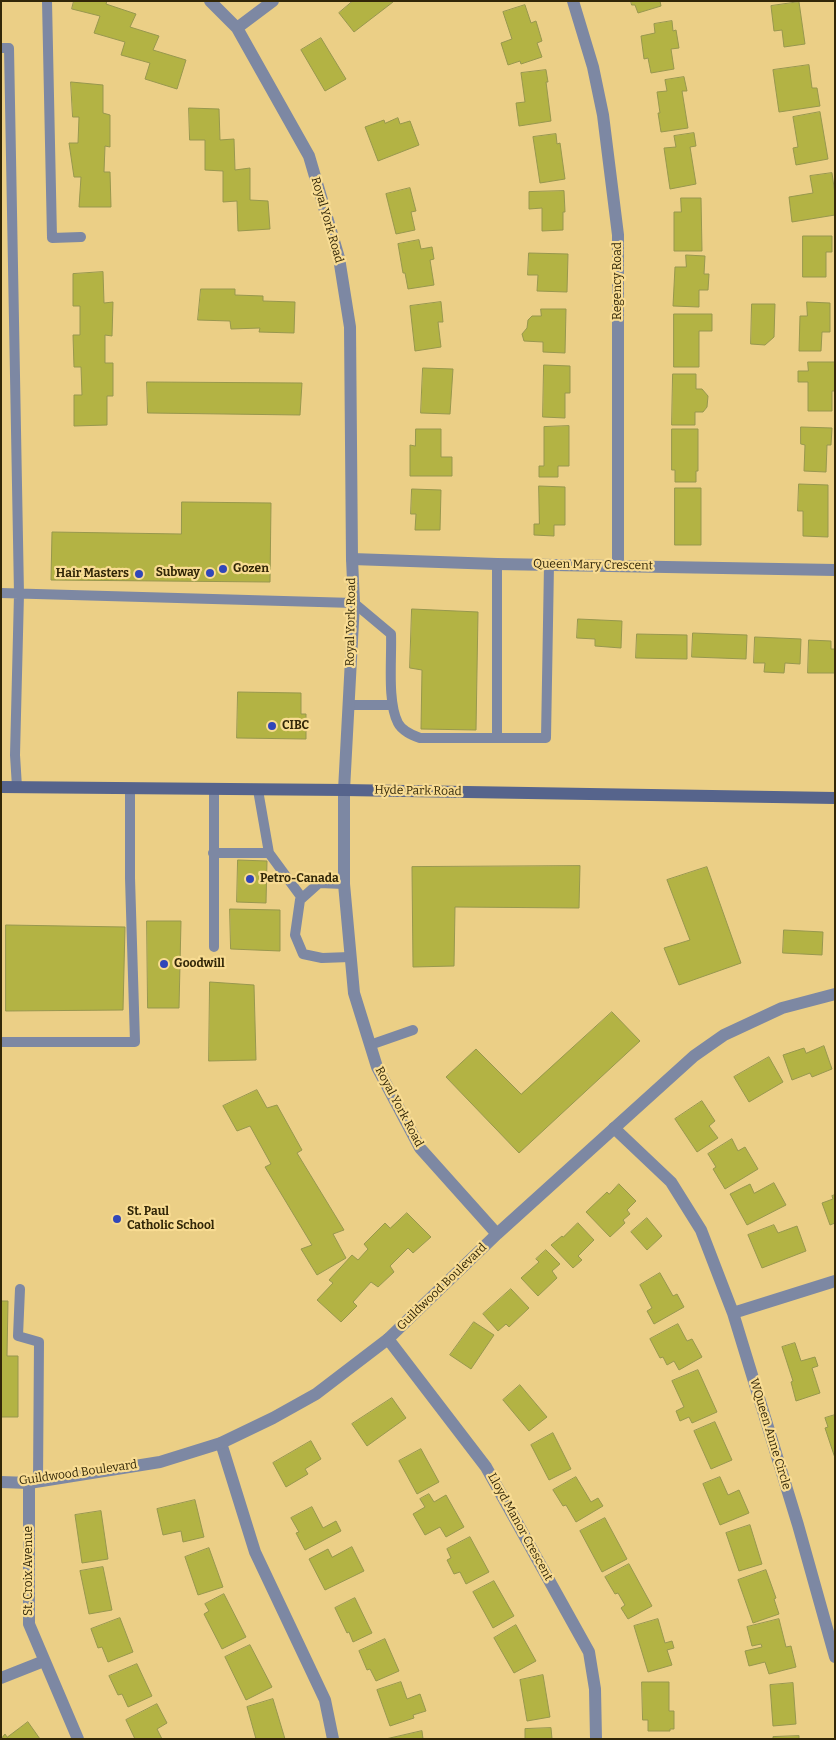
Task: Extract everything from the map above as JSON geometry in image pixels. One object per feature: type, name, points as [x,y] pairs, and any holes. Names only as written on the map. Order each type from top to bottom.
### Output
[{"type":"main road","name":"Hyde Park Road","points":[[1,787],[344,790],[835,798]]},
{"type":"street","name":"Royal York Road","points":[[210,1],[238,28],[310,156],[339,258],[350,327],[354,603],[344,790],[344,884],[354,994],[377,1067],[420,1148],[497,1234]]},
{"type":"street","points":[[238,28],[273,1]]},
{"type":"street","name":"Regency Road","points":[[573,1],[593,67],[603,115],[618,235],[618,566]]},
{"type":"street","name":"Queen Mary Crescent","points":[[352,559],[497,564],[835,570]]},
{"type":"street","name":"Guildwood Boulevard","points":[[1,1482],[33,1482],[160,1462],[221,1443],[273,1418],[316,1394],[388,1339],[497,1234],[694,1056],[724,1035],[782,1008],[835,994]]},
{"type":"street","name":"WQueen Anne Circle","points":[[614,1128],[671,1182],[701,1230],[733,1312],[798,1525],[835,1657]]},
{"type":"street","points":[[733,1312],[835,1281]]},
{"type":"street","name":"Lloyd Manor Crescent","points":[[388,1339],[486,1467],[585,1645],[595,1688],[596,1739]]},
{"type":"street","points":[[221,1443],[255,1552],[324,1700],[333,1739]]},
{"type":"street","name":"St. Croix Avenue","points":[[33,1482],[29,1624],[78,1739]]},
{"type":"street","points":[[1,1678],[44,1661]]},
{"type":"lane","points":[[47,1],[52,238],[81,237]]},
{"type":"lane","points":[[1,48],[9,48],[19,594],[15,755],[17,787]]},
{"type":"lane","points":[[496,738],[497,564]]},
{"type":"lane","points":[[1,593],[354,603],[392,634],[392,705],[399,724],[410,734],[420,738],[546,738],[549,565]]},
{"type":"lane","points":[[348,705],[392,705]]},
{"type":"lane","points":[[1,1042],[135,1042],[130,878],[130,789]]},
{"type":"lane","points":[[214,789],[214,947]]},
{"type":"lane","points":[[258,790],[268,853],[302,898]]},
{"type":"lane","points":[[214,853],[268,853]]},
{"type":"lane","points":[[344,884],[319,883],[300,900],[295,935],[303,954],[322,958],[350,957]]},
{"type":"lane","points":[[370,1046],[413,1030]]},
{"type":"lane","points":[[20,1289],[18,1336],[39,1342],[33,1482]]},
{"type":"building","points":[[74,1],[107,1],[106,4],[136,14],[130,27],[159,36],[153,50],[186,60],[177,89],[145,79],[150,63],[121,55],[125,42],[94,33],[100,16],[72,9]]},
{"type":"building","points":[[353,1],[393,2],[354,32],[339,13]]},
{"type":"building","points":[[631,1],[660,1],[661,6],[638,13]]},
{"type":"building","points":[[799,2],[805,44],[784,47],[782,30],[774,31],[771,6]]},
{"type":"building","points":[[525,5],[531,23],[536,21],[542,41],[537,43],[542,57],[521,64],[520,61],[508,65],[501,43],[512,39],[503,12]]},
{"type":"building","points":[[672,21],[673,31],[676,30],[679,48],[671,49],[674,69],[651,73],[648,58],[644,59],[641,36],[655,33],[654,24]]},
{"type":"building","points":[[321,38],[346,79],[325,91],[301,50]]},
{"type":"building","points":[[809,65],[812,88],[817,88],[820,106],[779,112],[773,70]]},
{"type":"building","points":[[546,70],[551,121],[519,126],[516,103],[525,102],[521,73]]},
{"type":"building","points":[[684,77],[687,91],[682,91],[688,128],[661,132],[657,92],[667,91],[665,80]]},
{"type":"building","points":[[71,82],[103,85],[103,113],[110,115],[110,147],[105,146],[104,172],[110,172],[111,207],[79,207],[81,177],[74,177],[69,143],[78,143],[79,117],[73,117]]},
{"type":"building","points":[[189,108],[219,109],[220,140],[234,139],[235,170],[250,168],[250,200],[268,201],[270,229],[238,231],[237,201],[223,202],[223,171],[205,170],[205,140],[190,140]]},
{"type":"building","points":[[820,112],[828,159],[796,165],[793,148],[798,147],[793,117]]},
{"type":"building","points":[[398,118],[400,124],[410,121],[419,145],[378,161],[365,127],[384,120],[385,123]]},
{"type":"building","points":[[694,133],[696,146],[690,147],[696,184],[670,189],[664,148],[676,147],[674,136]]},
{"type":"building","points":[[556,134],[557,144],[560,143],[565,179],[540,183],[533,137]]},
{"type":"building","points":[[832,173],[835,215],[792,222],[789,197],[813,193],[810,176]]},
{"type":"building","points":[[410,188],[416,211],[411,212],[415,230],[396,234],[386,194]]},
{"type":"building","points":[[564,191],[565,212],[563,212],[563,230],[542,231],[542,208],[529,209],[529,192]]},
{"type":"building","points":[[681,198],[701,198],[702,251],[674,251],[674,212],[681,212]]},
{"type":"building","points":[[803,236],[832,236],[832,252],[826,252],[826,277],[803,277]]},
{"type":"building","points":[[419,240],[421,249],[432,247],[434,259],[430,260],[434,285],[408,289],[398,244]]},
{"type":"building","points":[[529,253],[568,254],[567,292],[537,291],[538,275],[528,275]]},
{"type":"building","points":[[686,255],[705,256],[704,274],[709,274],[708,290],[699,290],[699,307],[673,306],[675,267],[686,267]]},
{"type":"building","points":[[103,272],[104,303],[113,302],[112,336],[105,335],[105,363],[113,363],[113,396],[107,396],[107,425],[74,426],[74,395],[82,395],[81,367],[74,367],[73,335],[80,335],[80,306],[73,306],[73,274]]},
{"type":"building","points":[[201,289],[235,289],[235,295],[263,296],[263,301],[295,302],[294,333],[259,332],[260,328],[231,329],[230,321],[198,320]]},
{"type":"building","points":[[441,302],[443,322],[438,322],[441,347],[415,351],[410,306]]},
{"type":"building","points":[[807,302],[830,303],[830,332],[822,332],[821,351],[799,351],[800,316],[807,316]]},
{"type":"building","points":[[752,304],[775,304],[774,337],[765,345],[751,344]]},
{"type":"building","points":[[541,309],[566,309],[565,353],[543,352],[543,342],[524,341],[522,334],[527,328],[528,320],[532,316],[541,316]]},
{"type":"building","points":[[674,314],[712,314],[712,331],[699,331],[699,367],[674,367]]},
{"type":"building","points":[[808,362],[835,362],[835,391],[832,391],[832,411],[808,411],[808,382],[798,382],[798,371],[808,371]]},
{"type":"building","points":[[544,365],[570,366],[570,393],[565,393],[565,418],[543,417]]},
{"type":"building","points":[[423,368],[453,369],[450,414],[421,413]]},
{"type":"building","points":[[673,374],[696,374],[696,389],[702,389],[708,396],[707,407],[703,412],[695,412],[695,425],[672,425]]},
{"type":"building","points":[[147,382],[302,383],[300,415],[148,413]]},
{"type":"building","points":[[569,426],[569,466],[558,466],[558,477],[539,477],[539,466],[544,466],[544,427]]},
{"type":"building","points":[[801,427],[832,428],[831,445],[827,445],[826,472],[804,471],[805,445],[801,444]]},
{"type":"building","points":[[416,429],[441,429],[441,457],[452,457],[452,476],[410,476],[410,445],[415,446]]},
{"type":"building","points":[[672,429],[698,429],[698,471],[696,471],[696,482],[675,482],[675,470],[672,470]]},
{"type":"building","points":[[799,484],[828,485],[828,537],[803,536],[803,511],[798,511]]},
{"type":"building","points":[[539,486],[565,487],[565,525],[554,525],[554,536],[534,535],[534,524],[539,524]]},
{"type":"building","points":[[675,488],[701,488],[701,545],[675,545]]},
{"type":"building","points":[[412,489],[441,490],[440,530],[415,530],[416,514],[411,514]]},
{"type":"building","points":[[182,502],[271,503],[270,582],[51,580],[52,532],[181,534]]},
{"type":"building","points":[[412,609],[478,612],[476,730],[421,729],[422,670],[410,668]]},
{"type":"building","points":[[578,619],[622,621],[621,648],[595,646],[595,639],[577,638]]},
{"type":"building","points":[[693,633],[747,635],[746,659],[692,657]]},
{"type":"building","points":[[637,634],[687,635],[687,659],[636,658]]},
{"type":"building","points":[[755,637],[801,639],[800,664],[785,663],[784,673],[764,672],[765,663],[754,663]]},
{"type":"building","points":[[809,640],[831,641],[831,649],[835,649],[835,673],[808,673]]},
{"type":"building","name":"CIBC","points":[[238,692],[301,693],[301,714],[306,714],[306,739],[237,738]]},
{"type":"building","points":[[238,860],[267,861],[266,903],[237,902]]},
{"type":"building","points":[[580,866],[579,908],[455,907],[454,966],[413,967],[412,867]]},
{"type":"building","points":[[707,867],[741,963],[679,985],[664,948],[690,940],[667,880]]},
{"type":"building","points":[[230,909],[280,910],[280,951],[231,949]]},
{"type":"building","name":"Goodwill","points":[[147,921],[181,921],[179,1008],[148,1008]]},
{"type":"building","points":[[6,925],[125,927],[123,1010],[6,1011]]},
{"type":"building","points":[[784,930],[823,932],[822,955],[783,953]]},
{"type":"building","points":[[210,982],[254,985],[256,1060],[209,1061]]},
{"type":"building","points":[[612,1012],[640,1041],[519,1153],[446,1077],[476,1049],[521,1094]]},
{"type":"building","points":[[824,1046],[832,1069],[812,1077],[810,1073],[792,1080],[783,1055],[804,1048],[806,1053]]},
{"type":"building","points":[[769,1057],[783,1082],[749,1102],[734,1077]]},
{"type":"building","points":[[257,1090],[267,1108],[277,1105],[302,1150],[297,1153],[344,1230],[333,1234],[346,1258],[317,1275],[301,1249],[312,1245],[265,1167],[271,1164],[250,1126],[237,1131],[223,1106]]},
{"type":"building","points":[[702,1101],[715,1121],[709,1126],[718,1138],[697,1152],[675,1119]]},
{"type":"building","points":[[732,1139],[738,1151],[745,1147],[758,1169],[725,1189],[713,1169],[716,1167],[708,1154]]},
{"type":"building","points":[[774,1183],[786,1205],[747,1225],[730,1194],[750,1184],[754,1193]]},
{"type":"building","points":[[619,1184],[636,1201],[627,1210],[630,1214],[623,1220],[625,1223],[610,1237],[586,1212],[607,1192],[609,1194]]},
{"type":"building","points":[[835,1195],[835,1223],[830,1225],[822,1203],[833,1199],[832,1196]]},
{"type":"building","points":[[407,1213],[431,1237],[413,1253],[408,1248],[390,1266],[394,1272],[378,1287],[371,1282],[353,1302],[357,1306],[341,1322],[317,1300],[333,1283],[329,1280],[352,1255],[358,1260],[368,1249],[364,1244],[385,1223],[390,1228]]},
{"type":"building","points":[[647,1218],[662,1236],[647,1250],[631,1232]]},
{"type":"building","points":[[578,1223],[594,1240],[578,1256],[582,1260],[573,1268],[551,1245]]},
{"type":"building","points":[[774,1225],[778,1233],[797,1226],[806,1251],[762,1268],[748,1235]]},
{"type":"building","points":[[546,1250],[560,1264],[552,1271],[557,1278],[538,1296],[521,1278],[539,1262],[536,1259]]},
{"type":"building","points":[[660,1273],[673,1296],[677,1294],[684,1307],[654,1324],[647,1311],[652,1308],[640,1285]]},
{"type":"building","points":[[511,1289],[529,1308],[509,1327],[506,1324],[498,1331],[483,1314]]},
{"type":"building","points":[[1,1301],[8,1301],[7,1356],[18,1356],[18,1417],[1,1417]]},
{"type":"building","points":[[474,1322],[494,1335],[471,1369],[450,1355]]},
{"type":"building","points":[[678,1324],[687,1341],[692,1339],[702,1357],[679,1370],[674,1361],[667,1365],[663,1357],[660,1358],[650,1339]]},
{"type":"building","points":[[795,1343],[801,1361],[815,1357],[818,1366],[812,1368],[820,1393],[796,1401],[791,1382],[793,1381],[782,1347]]},
{"type":"building","points":[[698,1370],[717,1412],[692,1423],[689,1417],[680,1421],[676,1411],[684,1407],[672,1381]]},
{"type":"building","points":[[520,1385],[547,1417],[529,1431],[503,1400]]},
{"type":"building","points":[[392,1398],[406,1418],[367,1446],[352,1424]]},
{"type":"building","points":[[835,1415],[835,1458],[825,1428],[828,1427],[825,1418]]},
{"type":"building","points":[[715,1422],[732,1460],[711,1469],[694,1431]]},
{"type":"building","points":[[553,1433],[571,1469],[549,1480],[531,1445]]},
{"type":"building","points":[[311,1441],[321,1459],[305,1469],[308,1474],[286,1487],[273,1463]]},
{"type":"building","points":[[421,1449],[439,1482],[417,1494],[399,1461]]},
{"type":"building","points":[[576,1477],[591,1502],[598,1498],[603,1506],[576,1522],[566,1505],[563,1506],[553,1490]]},
{"type":"building","points":[[720,1477],[728,1495],[739,1490],[749,1513],[720,1525],[703,1484]]},
{"type":"building","points":[[429,1494],[434,1502],[446,1495],[464,1527],[446,1537],[440,1527],[425,1535],[413,1514],[425,1507],[420,1499]]},
{"type":"building","points":[[195,1500],[204,1537],[183,1542],[181,1531],[163,1535],[157,1509]]},
{"type":"building","points":[[312,1507],[323,1528],[336,1521],[341,1531],[305,1550],[296,1533],[299,1532],[291,1518]]},
{"type":"building","points":[[101,1511],[108,1559],[82,1563],[75,1515]]},
{"type":"building","points":[[605,1518],[627,1559],[602,1572],[580,1531]]},
{"type":"building","points":[[750,1525],[762,1564],[739,1571],[726,1533]]},
{"type":"building","points":[[470,1537],[489,1572],[466,1584],[460,1572],[454,1574],[447,1560],[451,1558],[447,1549]]},
{"type":"building","points":[[352,1547],[364,1571],[325,1590],[309,1559],[328,1549],[332,1557]]},
{"type":"building","points":[[209,1548],[223,1587],[198,1595],[185,1557]]},
{"type":"building","points":[[629,1564],[652,1606],[628,1619],[621,1608],[625,1605],[618,1593],[615,1594],[605,1577]]},
{"type":"building","points":[[103,1567],[112,1610],[89,1614],[80,1571]]},
{"type":"building","points":[[766,1570],[776,1598],[774,1599],[779,1614],[753,1623],[738,1580]]},
{"type":"building","points":[[494,1581],[514,1616],[493,1628],[473,1592]]},
{"type":"building","points":[[224,1594],[246,1637],[222,1649],[204,1614],[209,1611],[205,1604]]},
{"type":"building","points":[[355,1598],[372,1633],[353,1642],[335,1608]]},
{"type":"building","points":[[120,1618],[133,1652],[108,1662],[102,1647],[98,1648],[91,1629]]},
{"type":"building","points":[[658,1619],[665,1643],[672,1641],[674,1648],[667,1650],[672,1665],[648,1672],[634,1626]]},
{"type":"building","points":[[779,1619],[786,1647],[791,1646],[796,1667],[769,1674],[765,1662],[749,1666],[745,1651],[762,1647],[761,1644],[752,1646],[747,1627]]},
{"type":"building","points":[[516,1625],[536,1661],[514,1673],[494,1638]]},
{"type":"building","points":[[385,1639],[399,1671],[376,1681],[370,1669],[367,1670],[359,1651]]},
{"type":"building","points":[[250,1645],[272,1687],[246,1700],[225,1657]]},
{"type":"building","points":[[137,1664],[152,1696],[128,1707],[122,1694],[118,1695],[109,1676]]},
{"type":"building","points":[[543,1675],[550,1717],[527,1721],[520,1680]]},
{"type":"building","points":[[401,1682],[407,1699],[420,1694],[426,1711],[413,1715],[414,1718],[390,1726],[377,1690]]},
{"type":"building","points":[[642,1682],[669,1682],[669,1711],[674,1711],[674,1729],[670,1729],[670,1731],[648,1731],[648,1720],[643,1720]]},
{"type":"building","points":[[793,1683],[796,1724],[773,1726],[770,1685]]},
{"type":"building","points":[[273,1699],[285,1739],[256,1739],[247,1707]]},
{"type":"building","points":[[157,1704],[167,1723],[157,1729],[162,1739],[135,1739],[126,1720]]},
{"type":"building","points":[[28,1722],[40,1739],[1,1739],[5,1734],[7,1737]]},
{"type":"building","points":[[551,1728],[552,1739],[525,1739],[525,1729]]},
{"type":"building","points":[[422,1731],[423,1739],[386,1739]]},
{"type":"building","points":[[799,1736],[799,1739],[773,1739],[773,1737]]},
{"type":"place","name":"Gozen","points":[[223,569]]},
{"type":"place","name":"Subway","points":[[210,573]]},
{"type":"place","name":"Hair Masters","points":[[139,574]]},
{"type":"place","name":"CIBC","points":[[272,726]]},
{"type":"place","name":"Petro-Canada","points":[[250,879]]},
{"type":"place","name":"Goodwill","points":[[164,964]]},
{"type":"place","name":"St. Paul Catholic School","points":[[117,1219]]}]
